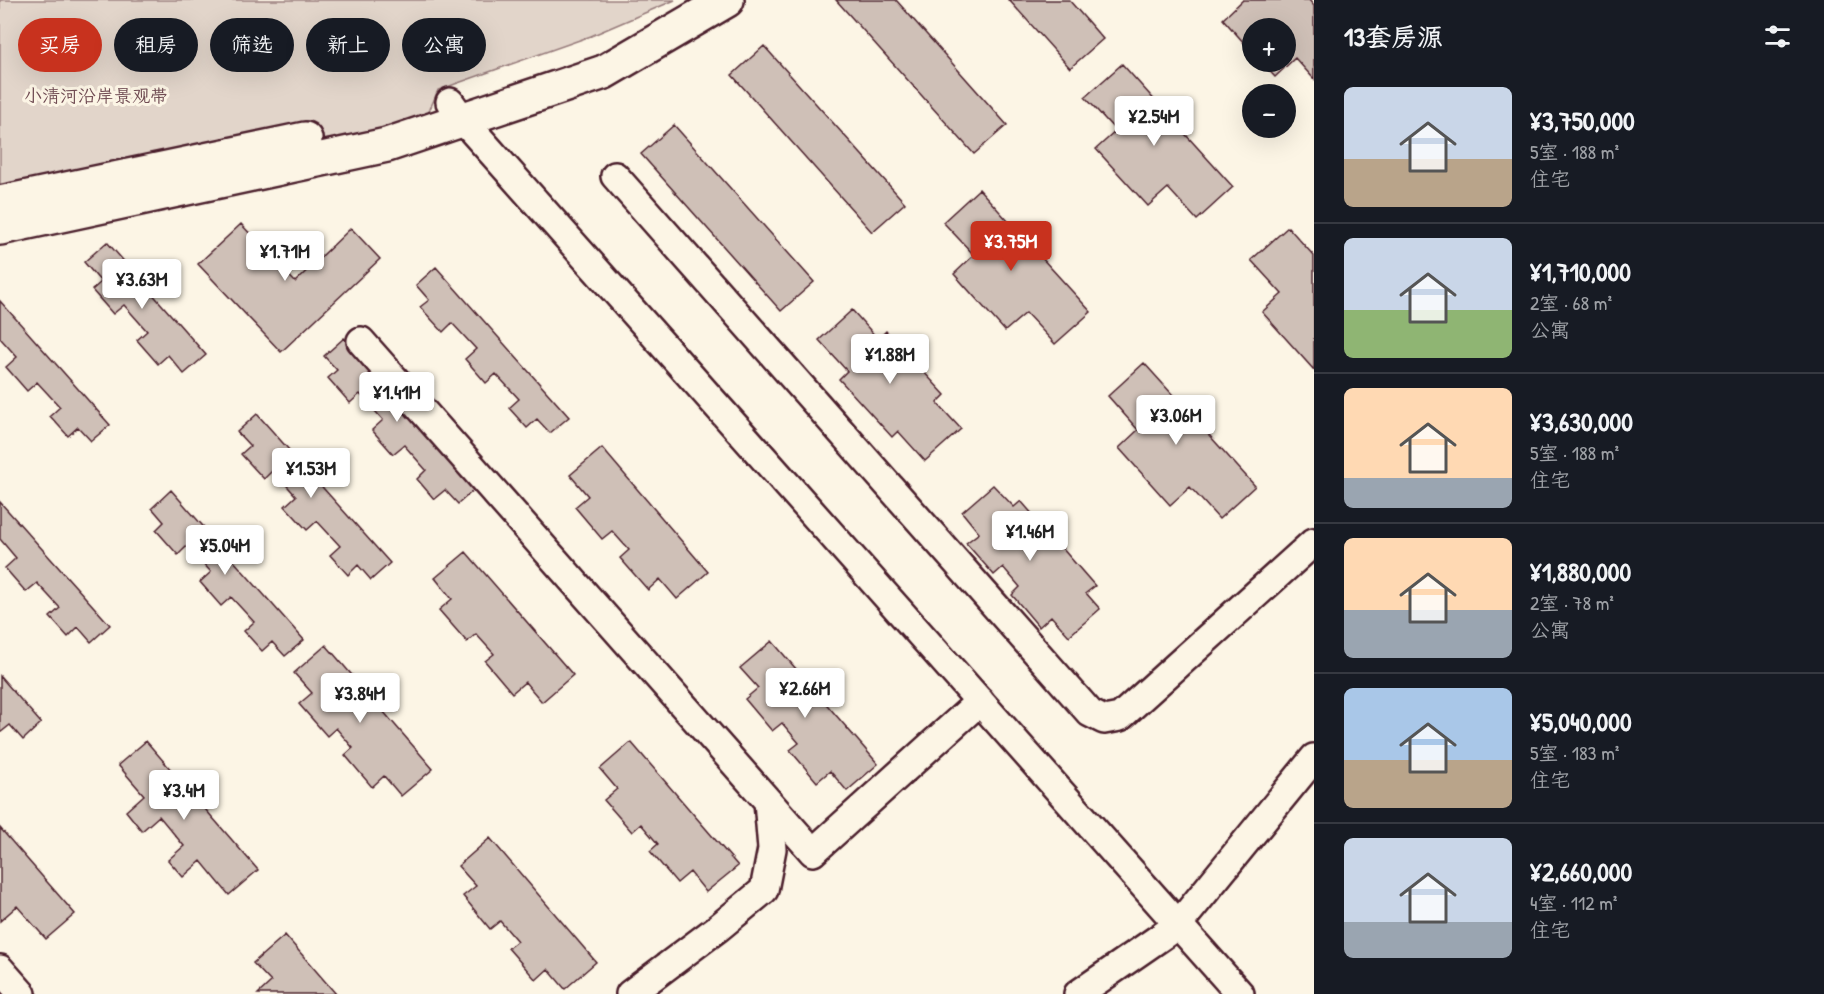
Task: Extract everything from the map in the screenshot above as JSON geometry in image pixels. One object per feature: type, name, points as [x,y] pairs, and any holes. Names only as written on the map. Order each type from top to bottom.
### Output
[{"type":"main road","points":[[0,228],[387,145],[456,111],[592,52],[681,0]]},
{"type":"main road","points":[[0,203],[400,120],[456,111],[604,72],[727,0]]},
{"type":"street","points":[[456,111],[1240,994]]},
{"type":"street","points":[[615,176],[1090,713],[1104,720],[1120,717],[1314,542]]},
{"type":"street","points":[[361,341],[813,852],[980,701]]},
{"type":"street","points":[[1078,994],[1178,925],[1314,758]]},
{"type":"street","points":[[630,994],[718,928],[764,890],[772,849],[768,801]]},
{"type":"street","points":[[0,969],[22,994]]},
{"type":"green space","name":"小清河沿岸景观带","points":[[0,0],[675,0],[591,36],[438,90],[425,121],[0,217]]},
{"type":"building","points":[[836,0],[896,0],[1007,125],[974,154]]},
{"type":"building","points":[[1009,0],[1069,0],[1103,39],[1070,68]]},
{"type":"building","points":[[1243,0],[1309,0],[1314,6],[1314,79],[1296,59],[1296,18],[1242,18],[1242,41],[1223,19]]},
{"type":"building","points":[[764,46],[905,203],[872,232],[732,75]]},
{"type":"building","points":[[1122,64],[1233,187],[1197,220],[1168,188],[1148,206],[1096,149],[1116,131],[1085,97]]},
{"type":"building","points":[[1270,72],[1280,72],[1275,77]]},
{"type":"building","points":[[674,125],[814,282],[781,311],[641,154]]},
{"type":"building","points":[[979,189],[1091,312],[1055,344],[1026,313],[1005,331],[954,274],[974,255],[943,222]]},
{"type":"building","points":[[241,224],[295,282],[351,228],[380,259],[281,352],[198,264]]},
{"type":"building","points":[[1288,227],[1314,256],[1314,370],[1262,312],[1282,294],[1251,260]]},
{"type":"building","points":[[107,242],[206,355],[184,374],[168,355],[158,364],[137,340],[147,331],[124,305],[113,314],[92,290],[101,282],[84,262]]},
{"type":"building","points":[[436,267],[569,417],[550,433],[537,419],[527,428],[509,408],[519,399],[496,374],[486,383],[465,359],[476,349],[452,323],[443,332],[420,307],[429,300],[416,285]]},
{"type":"building","points":[[0,301],[110,425],[91,441],[78,427],[68,436],[50,416],[60,407],[37,382],[27,391],[6,367],[17,357],[0,338]]},
{"type":"building","points":[[852,310],[878,339],[886,331],[945,395],[937,403],[961,429],[925,461],[898,431],[892,437],[839,379],[847,371],[819,340]]},
{"type":"building","points":[[344,338],[476,488],[458,504],[445,490],[434,499],[417,479],[426,470],[404,445],[393,454],[372,430],[383,420],[360,394],[350,403],[328,378],[337,370],[324,356]]},
{"type":"building","points":[[1144,363],[1255,486],[1219,519],[1190,487],[1170,505],[1119,448],[1138,430],[1108,396]]},
{"type":"building","points":[[257,414],[390,563],[371,580],[358,565],[348,575],[330,555],[340,546],[317,521],[307,530],[285,506],[296,496],[273,470],[264,479],[241,454],[250,446],[237,432]]},
{"type":"building","points":[[602,448],[708,572],[677,599],[660,579],[648,590],[620,558],[629,550],[612,531],[602,539],[575,507],[588,496],[570,475]]},
{"type":"building","points":[[993,485],[1014,507],[1021,501],[1095,586],[1086,593],[1100,609],[1069,636],[1051,616],[1039,627],[1012,595],[1020,587],[1003,567],[994,575],[966,543],[979,533],[962,512]]},
{"type":"building","points":[[171,490],[304,640],[285,656],[272,642],[262,651],[244,631],[254,622],[231,597],[221,606],[200,582],[211,572],[187,546],[178,555],[156,530],[164,522],[152,508]]},
{"type":"building","points":[[0,502],[110,625],[91,642],[78,627],[68,637],[50,617],[60,608],[37,583],[26,592],[5,568],[16,558],[0,539]]},
{"type":"building","points":[[466,552],[573,675],[542,702],[525,682],[512,693],[485,661],[494,654],[476,634],[467,642],[439,610],[452,599],[435,578]]},
{"type":"building","points":[[772,641],[878,764],[847,791],[830,771],[817,782],[790,750],[799,743],[782,723],[772,731],[745,699],[758,688],[740,668]]},
{"type":"building","points":[[326,645],[433,769],[401,796],[384,776],[372,787],[345,755],[353,748],[336,728],[327,736],[299,704],[312,693],[294,673]]},
{"type":"building","points":[[0,676],[41,723],[23,740],[10,725],[0,733]]},
{"type":"building","points":[[146,741],[258,870],[229,895],[201,861],[183,877],[168,860],[184,846],[159,816],[142,831],[126,811],[144,795],[118,765]]},
{"type":"building","points":[[631,742],[738,866],[706,892],[690,872],[677,883],[650,851],[658,844],[641,824],[632,832],[604,800],[617,789],[600,769]]},
{"type":"building","points":[[0,828],[75,914],[46,939],[17,906],[0,921]]},
{"type":"building","points":[[490,838],[596,962],[565,989],[548,969],[536,980],[508,948],[517,941],[500,921],[490,929],[463,896],[476,886],[458,866]]},
{"type":"building","points":[[285,935],[336,994],[258,994],[271,982],[253,963]]}]
